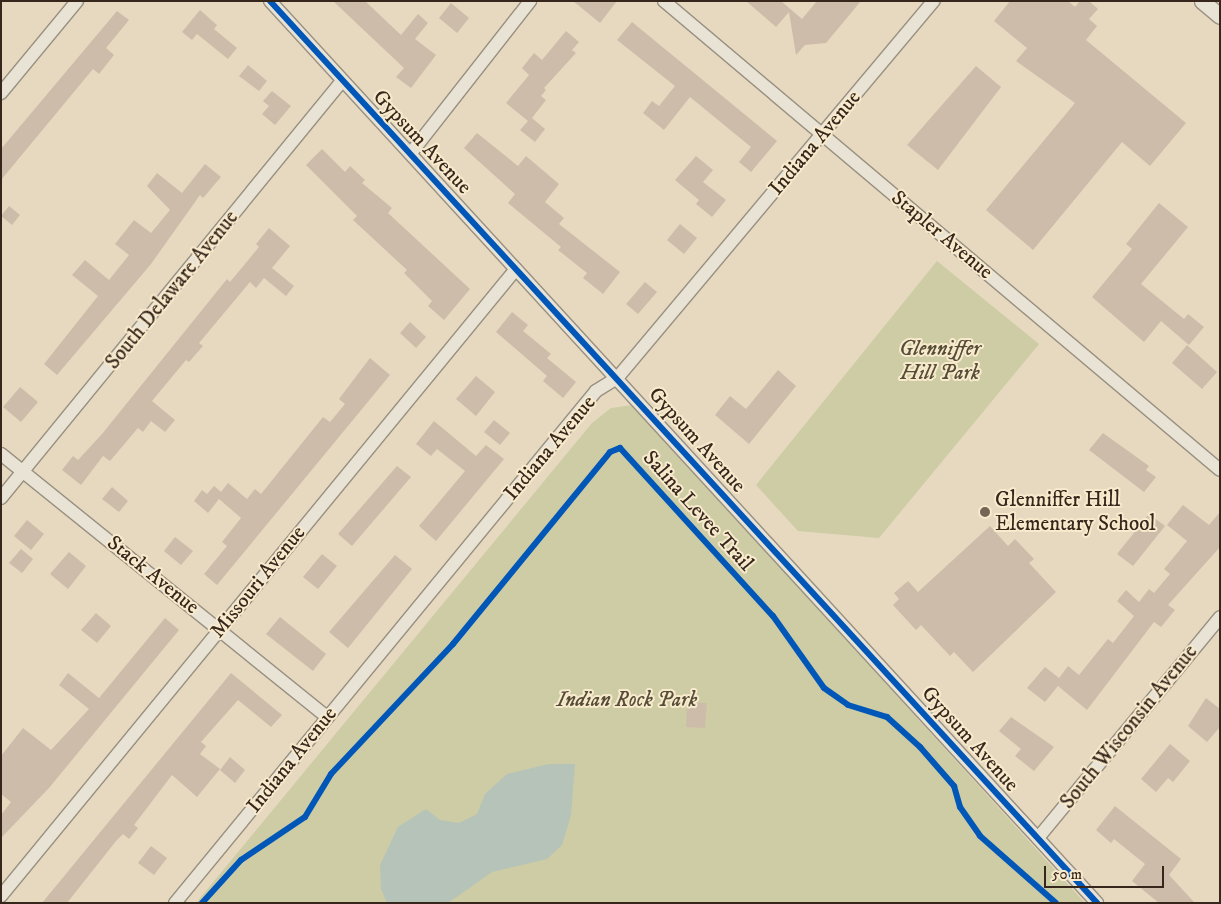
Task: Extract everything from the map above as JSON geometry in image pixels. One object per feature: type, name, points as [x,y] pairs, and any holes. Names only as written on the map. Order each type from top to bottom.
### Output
[{"type":"street","points":[[1,93],[77,1]]},
{"type":"street","name":"Gypsum Avenue","points":[[270,1],[342,82],[411,153],[516,269],[618,377],[1097,903]]},
{"type":"street","points":[[411,153],[530,1]]},
{"type":"street","name":"Stapler Avenue","points":[[664,1],[1220,470]]},
{"type":"street","name":"Indiana Avenue","points":[[176,903],[596,391],[618,377],[934,1]]},
{"type":"street","points":[[1202,1],[1220,16]]},
{"type":"street","name":"South Delaware Avenue","points":[[1,498],[342,82]]},
{"type":"street","name":"Missouri Avenue","points":[[1,896],[516,269]]},
{"type":"street","name":"Stack Avenue","points":[[1,454],[327,717]]},
{"type":"street","name":"South Wisconsin Avenue","points":[[1038,838],[1220,616]]},
{"type":"green space","name":"Glenniffer Hill Park","points":[[937,261],[1039,344],[879,538],[798,531],[756,485]]},
{"type":"green space","name":"Indian Rock Park","points":[[633,405],[1085,903],[196,903],[592,423],[611,408]]},
{"type":"shaded area","points":[[549,764],[575,764],[571,815],[562,845],[547,859],[492,872],[448,903],[387,903],[381,889],[380,865],[398,827],[426,809],[440,820],[459,823],[477,814],[485,794],[507,774]]},
{"type":"building","points":[[333,1],[365,1],[401,35],[418,14],[428,23],[415,39],[436,55],[411,88],[396,77],[404,68]]},
{"type":"building","points":[[573,1],[617,1],[600,23]]},
{"type":"building","points":[[746,1],[781,1],[802,19],[817,1],[861,1],[826,43],[805,45],[796,55],[789,12],[776,27]]},
{"type":"building","points":[[1010,1],[1068,1],[1075,7],[1080,1],[1089,1],[1098,9],[1089,19],[1097,26],[1086,40],[1186,123],[1150,166],[1122,142],[1033,250],[986,210],[1075,103],[1016,61],[1027,48],[994,21]]},
{"type":"building","points":[[451,3],[469,18],[457,33],[439,18]]},
{"type":"building","points":[[200,10],[217,25],[214,29],[237,48],[228,59],[197,34],[192,40],[182,32]]},
{"type":"building","points":[[117,11],[129,20],[106,48],[114,55],[99,74],[93,69],[1,180],[1,149]]},
{"type":"building","points":[[632,22],[777,141],[751,172],[739,162],[751,147],[690,97],[664,130],[643,113],[652,101],[659,106],[675,86],[617,40]]},
{"type":"building","points":[[566,31],[579,42],[572,50],[576,53],[544,88],[546,90],[541,96],[546,100],[532,118],[545,129],[535,142],[520,130],[528,121],[506,103],[529,75],[522,68],[534,53],[542,60]]},
{"type":"building","points":[[248,65],[267,81],[259,91],[239,76]]},
{"type":"building","points":[[976,66],[1001,87],[938,170],[907,145]]},
{"type":"building","points":[[272,91],[291,106],[275,125],[262,114],[269,106],[263,101]]},
{"type":"building","points":[[477,133],[518,166],[526,156],[559,184],[545,202],[564,218],[559,224],[620,272],[603,294],[583,278],[587,273],[558,250],[561,247],[508,203],[515,194],[464,148]]},
{"type":"building","points":[[322,149],[345,172],[350,166],[365,180],[362,183],[392,208],[388,213],[470,289],[444,320],[428,306],[432,301],[404,273],[407,270],[353,220],[357,216],[306,165]]},
{"type":"building","points":[[696,156],[713,170],[703,182],[726,200],[712,217],[696,204],[699,200],[675,180]]},
{"type":"building","points":[[205,164],[221,177],[203,198],[200,195],[151,264],[57,375],[44,364],[98,296],[72,275],[85,260],[109,280],[129,255],[115,244],[134,220],[151,233],[170,210],[147,186],[157,173],[182,193]]},
{"type":"building","points":[[1159,203],[1188,227],[1141,284],[1184,319],[1188,314],[1204,327],[1189,345],[1161,321],[1144,342],[1092,297],[1132,249],[1126,244]]},
{"type":"building","points":[[9,206],[20,215],[12,225],[1,216]]},
{"type":"building","points":[[680,224],[697,238],[684,254],[667,240]]},
{"type":"building","points":[[269,228],[290,246],[272,268],[294,286],[286,296],[264,278],[256,288],[250,282],[199,343],[203,346],[189,362],[186,360],[152,401],[175,420],[165,432],[151,421],[143,432],[138,428],[110,461],[103,456],[81,485],[62,470],[73,456],[78,460],[102,434],[227,279],[230,282],[259,247],[256,244]]},
{"type":"building","points":[[645,282],[657,292],[638,314],[626,304]]},
{"type":"building","points":[[512,312],[528,325],[523,331],[551,354],[547,358],[576,382],[563,398],[543,381],[547,376],[496,332]]},
{"type":"building","points":[[410,322],[426,337],[416,348],[400,333]]},
{"type":"building","points":[[1187,345],[1217,372],[1202,389],[1172,363]]},
{"type":"building","points":[[370,358],[390,375],[217,585],[204,574],[227,546],[222,542],[241,518],[219,499],[208,513],[194,501],[202,490],[207,494],[214,486],[221,492],[228,483],[247,499],[255,489],[261,494],[323,417],[330,422],[345,404],[339,399]]},
{"type":"building","points":[[778,370],[796,386],[749,444],[715,415],[730,396],[746,409]]},
{"type":"building","points":[[476,376],[495,392],[476,416],[456,399]]},
{"type":"building","points":[[20,387],[38,402],[21,422],[3,407]]},
{"type":"building","points":[[494,420],[510,433],[500,445],[484,432]]},
{"type":"building","points":[[434,421],[476,456],[486,445],[504,459],[436,541],[419,526],[465,471],[437,449],[431,456],[416,444]]},
{"type":"building","points":[[1103,433],[1149,466],[1146,470],[1156,477],[1144,492],[1089,450]]},
{"type":"building","points":[[397,466],[411,477],[352,546],[338,534]]},
{"type":"building","points":[[112,487],[128,501],[119,512],[102,499]]},
{"type":"building","points":[[1183,505],[1209,525],[1220,512],[1220,547],[1168,605],[1175,610],[1161,627],[1154,622],[1087,710],[1058,686],[1045,702],[1027,688],[1045,667],[1059,678],[1068,666],[1079,675],[1108,639],[1113,643],[1134,616],[1117,601],[1126,590],[1139,602],[1149,589],[1154,593],[1170,574],[1164,569],[1187,541],[1167,525]]},
{"type":"building","points":[[1149,514],[1165,526],[1133,566],[1117,554]]},
{"type":"building","points":[[27,520],[44,534],[31,550],[14,536]]},
{"type":"building","points":[[990,526],[1008,546],[1015,539],[1034,559],[1029,563],[1056,592],[973,672],[954,652],[950,656],[921,625],[916,630],[893,605],[899,599],[894,593],[908,581],[918,592]]},
{"type":"building","points":[[175,537],[193,551],[181,565],[164,551]]},
{"type":"building","points":[[21,549],[33,559],[22,573],[9,563]]},
{"type":"building","points":[[69,552],[86,566],[68,589],[50,574]]},
{"type":"building","points":[[322,554],[337,566],[318,589],[303,577]]},
{"type":"building","points":[[395,555],[412,569],[348,648],[329,632]]},
{"type":"building","points":[[96,613],[111,626],[97,643],[81,630]]},
{"type":"building","points":[[280,617],[326,654],[313,671],[266,634]]},
{"type":"building","points":[[165,618],[179,630],[49,788],[1,838],[1,815],[11,802],[1,794],[1,756],[23,728],[51,750],[89,709],[59,685],[68,673],[99,698]]},
{"type":"building","points":[[231,673],[282,715],[271,727],[238,700],[201,742],[206,746],[200,754],[220,769],[197,797],[172,775],[134,825],[138,828],[129,839],[123,834],[116,841],[67,903],[42,903]]},
{"type":"building","points":[[1206,698],[1220,709],[1220,727],[1207,742],[1188,726]]},
{"type":"building","points":[[687,702],[707,703],[705,728],[686,727]]},
{"type":"building","points":[[1011,717],[1054,747],[1034,771],[1015,756],[1021,749],[999,731]]},
{"type":"building","points":[[1170,744],[1190,761],[1173,782],[1168,778],[1156,792],[1141,779]]},
{"type":"building","points":[[230,757],[245,770],[235,783],[220,770]]},
{"type":"building","points":[[1115,806],[1181,859],[1169,875],[1195,903],[1159,903],[1132,881],[1145,864],[1114,839],[1111,843],[1096,830]]},
{"type":"building","points":[[151,846],[167,858],[154,875],[138,863]]},
{"type":"cycle path","points":[[270,1],[1097,903]]},
{"type":"cycle path","name":"Salina Levee Trail","points":[[202,903],[241,860],[305,817],[331,774],[453,644],[610,452],[620,448],[773,616],[824,688],[848,705],[887,717],[920,747],[954,786],[960,807],[980,836],[1056,903]]},
{"type":"place","name":"Glenniffer Hill Elementary School","points":[[985,512]]}]
